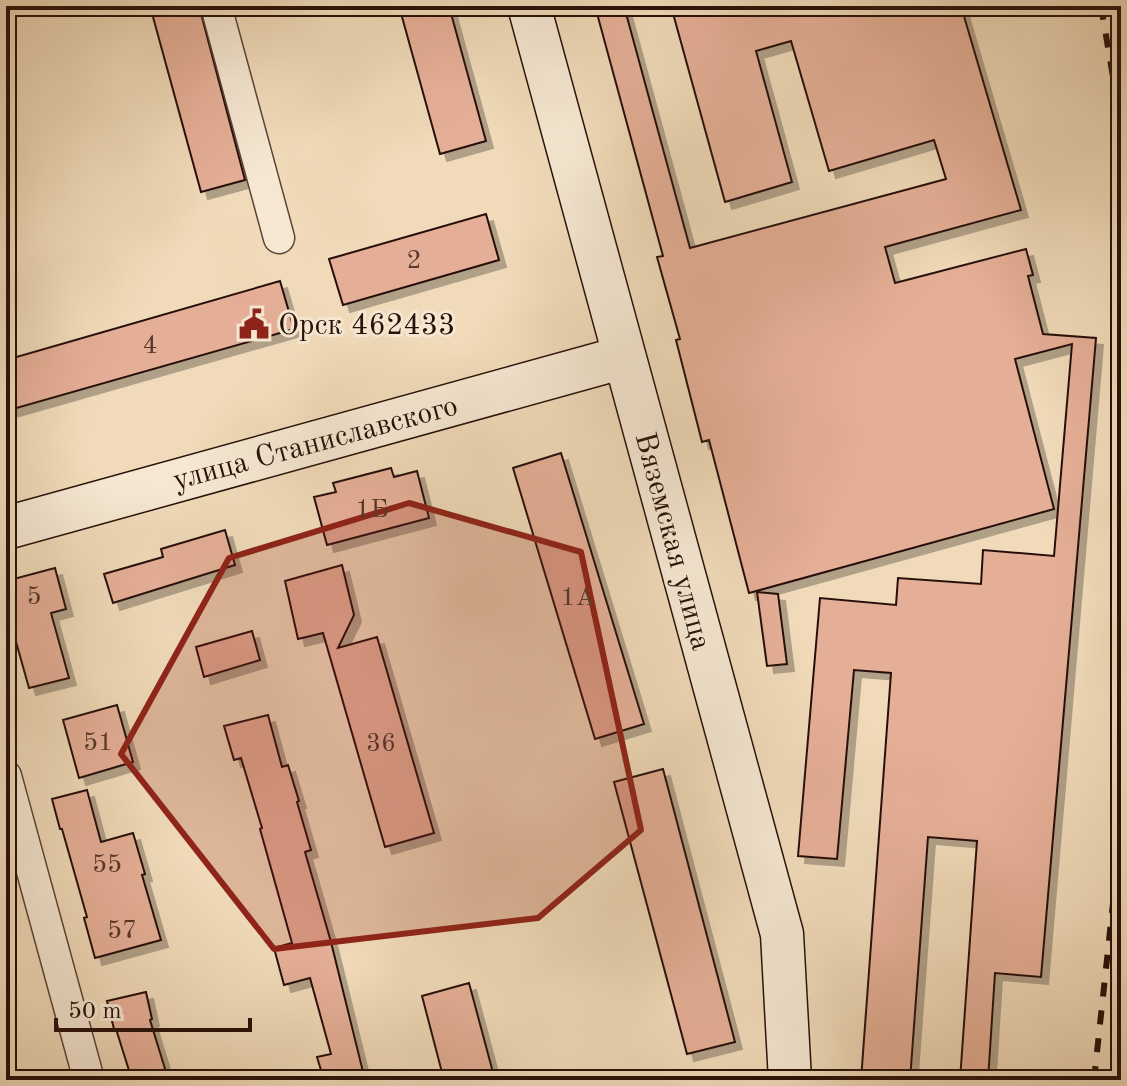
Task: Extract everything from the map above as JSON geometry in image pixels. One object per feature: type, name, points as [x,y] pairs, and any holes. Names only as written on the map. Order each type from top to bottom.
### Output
[{"type":"main road","name":"Вяземская улица","points":[[529,6],[782,934],[790,1080]]},
{"type":"main road","name":"улица Станиславского","points":[[6,528],[624,357]]},
{"type":"street","points":[[216,6],[279,238]]},
{"type":"street","points":[[6,776],[89,1080]]},
{"type":"highlighted area","points":[[409,503],[581,552],[641,830],[538,918],[274,949],[121,754],[229,558]]},
{"type":"building","points":[[150,6],[199,6],[245,180],[201,192]]},
{"type":"building","points":[[399,6],[449,6],[486,141],[440,154]]},
{"type":"building","points":[[595,6],[624,6],[690,248],[946,179],[934,140],[829,171],[791,41],[756,51],[792,182],[725,202],[671,6],[961,6],[1021,210],[885,247],[895,283],[1026,249],[1033,275],[1028,276],[1043,334],[1096,338],[1041,977],[995,973],[988,1080],[960,1080],[977,841],[928,837],[910,1080],[861,1080],[891,673],[854,670],[837,859],[798,856],[820,598],[896,605],[898,578],[981,584],[983,550],[1054,556],[1072,344],[1015,359],[1054,509],[749,593],[709,440],[702,442],[676,340],[680,339],[657,257],[663,256]]},
{"type":"building","points":[[486,214],[499,260],[343,305],[329,259]]},
{"type":"building","points":[[280,281],[294,329],[6,411],[6,360]]},
{"type":"building","points":[[561,453],[644,724],[595,739],[513,468]]},
{"type":"building","points":[[391,468],[394,477],[417,471],[429,518],[327,545],[314,497],[336,492],[333,483]]},
{"type":"building","points":[[225,530],[235,565],[113,603],[104,574],[163,557],[161,549]]},
{"type":"building","points":[[342,565],[354,615],[338,648],[377,637],[434,833],[385,847],[323,633],[298,639],[285,581]]},
{"type":"building","points":[[55,568],[66,609],[51,613],[69,678],[29,688],[11,624],[6,625],[6,581]]},
{"type":"building","points":[[757,592],[778,594],[787,664],[767,666]]},
{"type":"building","points":[[252,631],[260,660],[204,677],[196,647]]},
{"type":"building","points":[[117,705],[133,762],[79,778],[63,720]]},
{"type":"building","points":[[268,715],[282,767],[288,765],[299,801],[311,850],[305,852],[365,1080],[324,1080],[317,1057],[331,1054],[310,978],[284,985],[274,948],[292,943],[241,758],[234,760],[224,726]]},
{"type":"building","points":[[663,769],[735,1042],[687,1054],[614,782]]},
{"type":"building","points":[[87,790],[101,842],[133,833],[161,940],[95,958],[84,918],[87,917],[52,799]]},
{"type":"building","points":[[469,983],[495,1080],[444,1080],[422,996]]},
{"type":"building","points":[[146,992],[150,1020],[166,1072],[132,1080],[107,1001]]},
{"type":"railway","points":[[1101,6],[1121,124]]},
{"type":"railway","points":[[1094,1080],[1121,829]]},
{"type":"railway","points":[[1114,1080],[1121,1014]]},
{"type":"place","name":"Орск 462433","points":[[254,324]]}]
